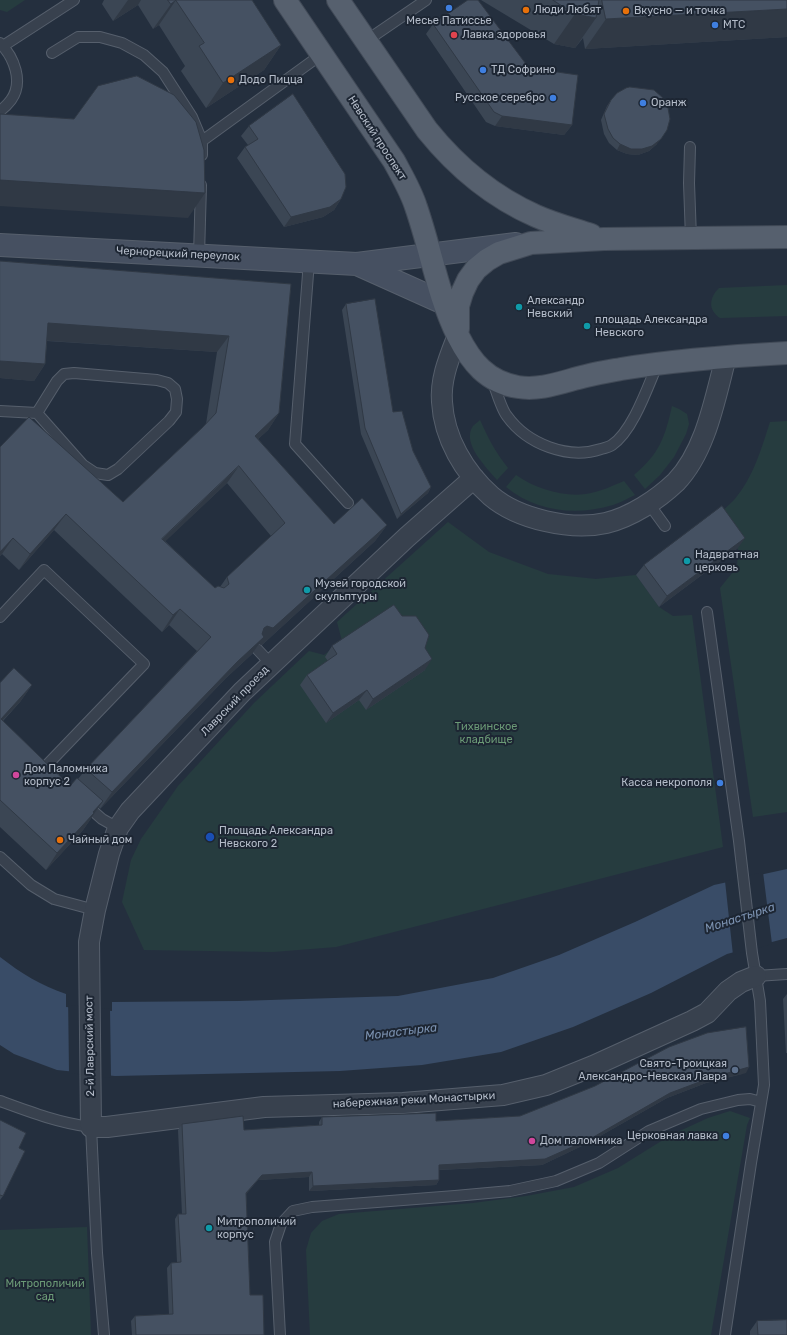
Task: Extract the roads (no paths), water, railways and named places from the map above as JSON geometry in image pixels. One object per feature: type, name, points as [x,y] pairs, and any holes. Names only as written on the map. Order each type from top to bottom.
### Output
[{"type":"main road","name":"Невский проспект","points":[[285,0],[388,151],[400,172],[416,206],[446,304],[458,335]]},
{"type":"main road","points":[[338,0],[427,130],[439,145],[460,166],[484,186],[537,217],[604,239]]},
{"type":"main road","points":[[787,237],[604,239],[531,243],[498,253],[476,269],[468,280],[458,306],[458,335],[471,359],[480,370],[492,378],[511,386],[532,388],[545,386],[599,373],[658,363],[787,353]]},
{"type":"street","name":"Чернорецкий переулок","points":[[0,245],[357,264],[531,243]]},
{"type":"street","name":"Чернорецкий переулок","points":[[357,264],[446,304]]},
{"type":"street","points":[[458,335],[443,377],[442,402],[447,429],[457,454],[474,478],[492,496],[505,505],[524,514],[564,525],[583,526],[605,523],[622,518],[649,504],[676,482],[695,454],[701,441],[713,406],[726,357]]},
{"type":"street","name":"Лаврский проезд","points":[[89,978],[89,942],[95,910],[109,854],[118,828],[130,811],[242,692],[407,537],[474,478]]},
{"type":"street","name":"набережная реки Монастырки","points":[[91,1120],[107,1127],[264,1107],[403,1103],[503,1095],[546,1085],[593,1066],[692,1021],[707,1013],[734,986],[756,976]]},
{"type":"street","name":"2-й Лаврский мост","points":[[89,978],[91,1120]]},
{"type":"lane","points":[[0,111],[11,100],[18,84],[15,66],[2,44],[74,0]]},
{"type":"lane","points":[[366,41],[426,0]]},
{"type":"lane","points":[[52,53],[78,37],[100,37],[122,43],[144,55],[163,72],[192,117],[202,141],[202,163]]},
{"type":"lane","points":[[202,141],[322,54]]},
{"type":"lane","points":[[690,148],[688,183],[691,238]]},
{"type":"lane","points":[[199,255],[201,177]]},
{"type":"lane","points":[[309,261],[295,444],[348,503]]},
{"type":"lane","points":[[492,378],[506,416],[520,430],[540,444],[565,452],[592,452],[612,445],[628,429],[640,406],[658,363]]},
{"type":"lane","points":[[0,411],[37,413],[83,465],[95,473],[108,475],[118,469],[169,421],[176,412],[177,399],[175,389],[168,383],[157,380],[74,373],[64,374],[57,381],[37,413]]},
{"type":"lane","points":[[649,504],[665,526]]},
{"type":"lane","points":[[0,617],[44,570],[144,664],[45,766],[62,782]]},
{"type":"lane","points":[[707,612],[740,845],[752,953],[760,1001],[764,1085],[725,1335]]},
{"type":"lane","points":[[257,649],[271,664]]},
{"type":"lane","points":[[78,797],[102,819],[118,828]]},
{"type":"lane","points":[[0,857],[31,885],[54,899],[95,910]]},
{"type":"lane","points":[[756,976],[787,974]]},
{"type":"lane","points":[[280,1335],[275,1242],[281,1224],[293,1211],[312,1207],[510,1191],[556,1181],[599,1163],[649,1131],[701,1109],[738,1100],[750,1099],[761,1102]]},
{"type":"lane","points":[[0,1101],[50,1119],[75,1125],[91,1120],[97,1253],[104,1335]]},
{"type":"water","name":"Монастырка","points":[[787,869],[787,938],[727,954],[651,993],[573,1027],[501,1052],[422,1065],[340,1071],[115,1076],[57,1070],[14,1054],[0,1045],[0,957],[16,969],[48,987],[66,994],[66,1007],[112,1011],[112,1002],[238,1001],[398,996],[493,978],[559,955],[635,922],[714,885]]},
{"type":"place","name":"Месье Патиссье","points":[[449,8]]},
{"type":"place","name":"Люди Любят","points":[[526,10]]},
{"type":"place","name":"Вкусно — и точка","points":[[626,11]]},
{"type":"place","name":"МТС","points":[[715,25]]},
{"type":"place","name":"Лавка здоровья","points":[[454,35]]},
{"type":"place","name":"ТД Софрино","points":[[483,70]]},
{"type":"place","name":"Додо Пицца","points":[[231,80]]},
{"type":"place","name":"Русское серебро","points":[[553,98]]},
{"type":"place","name":"Оранж","points":[[643,103]]},
{"type":"place","name":"Александр Невский","points":[[519,307]]},
{"type":"place","name":"площадь Александра Невского","points":[[587,326]]},
{"type":"place","name":"Надвратная церковь","points":[[687,561]]},
{"type":"place","name":"Музей городской скульптуры","points":[[307,590]]},
{"type":"place","name":"Дом Паломника корпус 2","points":[[16,775]]},
{"type":"place","name":"Касса некрополя","points":[[720,783]]},
{"type":"place","name":"Площадь Александра Невского 2","points":[[210,837]]},
{"type":"place","name":"Чайный дом","points":[[60,840]]},
{"type":"place","name":"Свято-Троицкая Александро-Невская Лавра","points":[[735,1070]]},
{"type":"place","name":"Церковная лавка","points":[[726,1136]]},
{"type":"place","name":"Дом паломника","points":[[532,1141]]},
{"type":"place","name":"Митрополичий корпус","points":[[209,1228]]},
{"type":"park label","name":"Тихвинское кладбище","points":[[486,733]]},
{"type":"park label","name":"Митрополичий сад","points":[[45,1290]]}]
